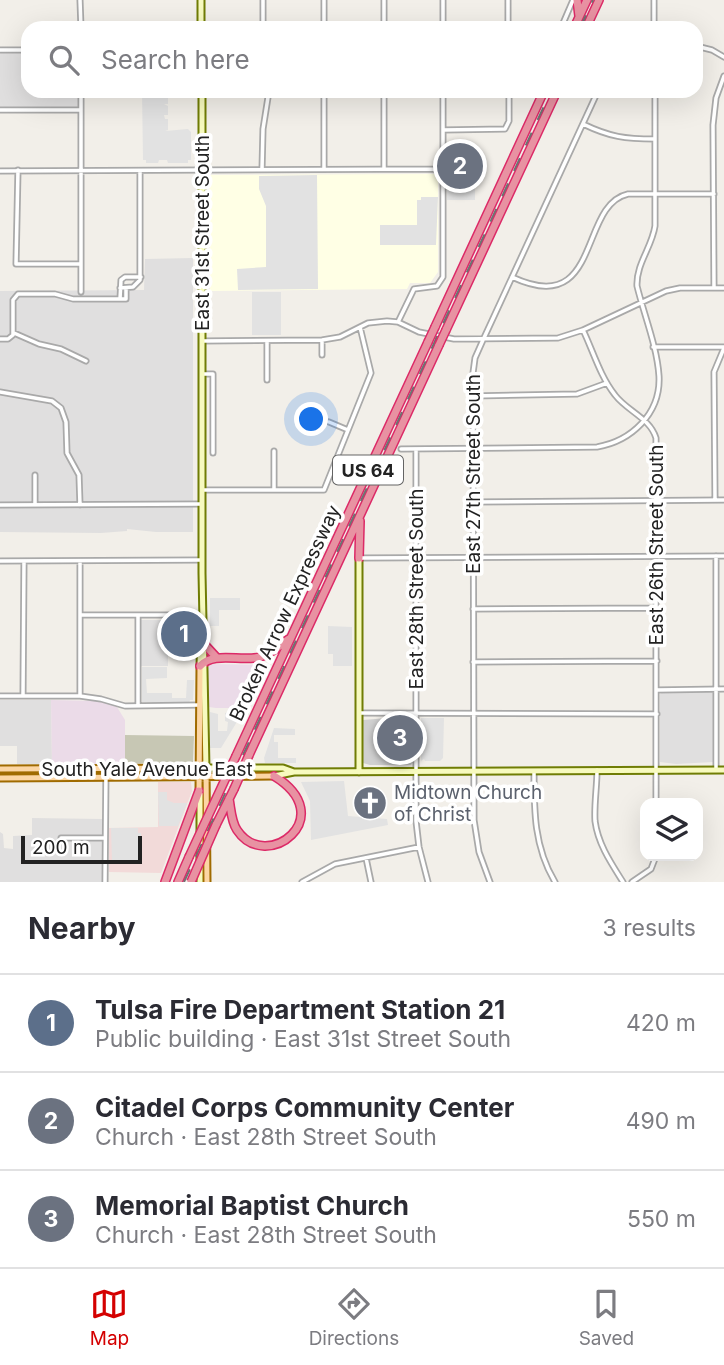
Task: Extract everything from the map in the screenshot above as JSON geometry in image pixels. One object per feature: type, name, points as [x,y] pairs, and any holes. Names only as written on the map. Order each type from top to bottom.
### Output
[{"type":"highway","points":[[575,0],[579,17]]},
{"type":"highway","points":[[577,21],[587,0]]},
{"type":"highway","points":[[589,21],[599,0]]},
{"type":"highway","name":"Broken Arrow Expressway","points":[[178,882],[541,98]]},
{"type":"highway","name":"Broken Arrow Expressway","points":[[191,882],[554,98]]},
{"type":"highway","points":[[359,558],[360,517]]},
{"type":"highway","points":[[202,664],[218,659],[259,657],[291,638]]},
{"type":"highway","points":[[205,645],[218,659]]},
{"type":"highway","points":[[229,799],[235,825],[246,839],[265,846],[282,842],[297,827],[301,807],[294,791],[274,776]]},
{"type":"highway","points":[[165,882],[200,791]]},
{"type":"main road","points":[[201,0],[201,21]]},
{"type":"main road","name":"East 31st Street South","points":[[202,98],[202,664],[207,882]]},
{"type":"main road","points":[[359,558],[359,772]]},
{"type":"main road","name":"East 31st Street South","points":[[202,615],[205,645],[200,705],[203,769]]},
{"type":"main road","name":"South Yale Avenue East","points":[[0,769],[283,768],[293,772]]},
{"type":"main road","name":"South Yale Avenue East","points":[[0,778],[274,776],[293,772],[724,770]]},
{"type":"main road","name":"East 31st Street South","points":[[201,882],[200,791],[203,776]]},
{"type":"street","points":[[80,0],[80,21]]},
{"type":"street","points":[[263,0],[263,21]]},
{"type":"street","points":[[324,0],[324,21]]},
{"type":"street","points":[[384,0],[384,21]]},
{"type":"street","points":[[443,0],[443,21]]},
{"type":"street","points":[[508,0],[508,21]]},
{"type":"street","points":[[564,21],[575,0]]},
{"type":"street","points":[[654,0],[654,21]]},
{"type":"street","points":[[703,48],[724,57]]},
{"type":"street","points":[[0,50],[21,50]]},
{"type":"street","points":[[714,288],[713,118],[716,97],[724,76]]},
{"type":"street","points":[[81,98],[81,292]]},
{"type":"street","points":[[262,170],[263,129],[268,98]]},
{"type":"street","points":[[324,98],[324,170]]},
{"type":"street","points":[[384,98],[384,169]]},
{"type":"street","points":[[398,322],[412,290],[437,286],[442,280],[443,98]]},
{"type":"street","points":[[443,130],[502,130],[508,126],[509,98]]},
{"type":"street","name":"East 27th Street South","points":[[489,882],[475,830],[473,771],[472,449],[475,358],[595,98]]},
{"type":"street","name":"East 26th Street South","points":[[654,98],[654,233],[637,277],[659,386],[655,403],[645,421],[656,438],[656,798]]},
{"type":"street","points":[[0,110],[81,110]]},
{"type":"street","points":[[583,124],[620,138],[655,139]]},
{"type":"street","points":[[0,170],[443,169]]},
{"type":"street","points":[[18,170],[16,264],[81,264]]},
{"type":"street","points":[[123,288],[137,285],[141,277],[140,171]]},
{"type":"street","points":[[512,277],[527,284],[541,286],[554,285],[568,278],[580,267],[612,202],[628,194],[713,194]]},
{"type":"street","points":[[0,339],[8,339],[13,333],[13,302],[18,294],[55,293],[73,299],[123,299],[123,278],[141,277]]},
{"type":"street","points":[[202,341],[322,340],[340,337],[376,321],[398,322],[419,332],[454,339],[554,339],[583,330],[675,289],[724,288]]},
{"type":"street","points":[[202,490],[324,489],[371,373],[360,327]]},
{"type":"street","points":[[401,449],[597,447],[626,438],[645,421],[618,399],[607,383],[583,330]]},
{"type":"street","points":[[13,333],[39,344],[61,349],[86,361]]},
{"type":"street","points":[[322,340],[322,355]]},
{"type":"street","points":[[267,341],[267,380]]},
{"type":"street","points":[[653,347],[724,348],[714,372],[715,500]]},
{"type":"street","name":"East 31st Street South","points":[[202,374],[213,374],[213,453]]},
{"type":"street","points":[[473,396],[577,394],[607,383]]},
{"type":"street","points":[[0,392],[52,401],[61,408],[66,422],[67,453],[79,475],[80,505]]},
{"type":"street","points":[[329,422],[348,430]]},
{"type":"street","name":"East 28th Street South","points":[[416,449],[416,771],[419,847],[428,882]]},
{"type":"street","points":[[274,451],[274,490]]},
{"type":"street","points":[[35,475],[35,504]]},
{"type":"street","points":[[472,502],[724,500]]},
{"type":"street","points":[[0,505],[202,504]]},
{"type":"street","points":[[716,556],[716,770]]},
{"type":"street","points":[[359,558],[724,556]]},
{"type":"street","points":[[0,561],[202,560]]},
{"type":"street","points":[[23,696],[24,561]]},
{"type":"street","points":[[80,561],[80,696]]},
{"type":"street","points":[[473,609],[657,608]]},
{"type":"street","points":[[80,615],[202,615]]},
{"type":"street","points":[[138,615],[138,706]]},
{"type":"street","points":[[473,662],[657,661]]},
{"type":"street","points":[[657,690],[724,689]]},
{"type":"street","points":[[0,696],[80,696],[125,706],[200,705]]},
{"type":"street","points":[[359,713],[657,713]]},
{"type":"street","points":[[105,882],[106,769]]},
{"type":"street","points":[[597,770],[595,814],[598,833],[605,853],[623,882]]},
{"type":"street","points":[[534,771],[536,832],[542,857],[555,882]]},
{"type":"street","points":[[61,838],[105,838]]},
{"type":"street","points":[[302,882],[315,879],[335,864],[419,847]]},
{"type":"street","points":[[366,858],[371,882]]},
{"type":"street","points":[[632,882],[651,869],[654,861]]},
{"type":"shaded area","points":[[0,53],[21,53],[21,98],[78,98],[78,108],[0,108]]},
{"type":"shaded area","points":[[142,98],[168,98],[168,104],[164,104],[168,106],[168,115],[164,115],[165,119],[168,119],[168,130],[165,131],[188,129],[191,132],[191,160],[188,160],[188,163],[159,160],[158,163],[146,163],[146,160],[143,160]]},
{"type":"shaded area","points":[[438,174],[438,272],[430,283],[410,283],[407,289],[210,291],[209,175]]},
{"type":"shaded area","points":[[317,175],[318,289],[238,290],[237,269],[266,267],[266,206],[259,189],[259,176]]},
{"type":"shaded area","points":[[447,182],[475,182],[475,200],[447,200]]},
{"type":"shaded area","points":[[421,197],[438,197],[436,245],[380,245],[380,225],[417,225],[417,200],[421,200]]},
{"type":"shaded area","points":[[193,258],[193,532],[127,529],[101,533],[0,532],[0,291],[144,290],[145,259]]},
{"type":"shaded area","points":[[252,292],[281,292],[281,335],[252,335]]},
{"type":"shaded area","points":[[210,598],[240,598],[240,610],[219,610],[219,626],[210,626]]},
{"type":"shaded area","points":[[140,620],[168,620],[168,666],[141,666]]},
{"type":"shaded area","points":[[328,626],[352,627],[352,666],[333,666],[333,654],[328,654]]},
{"type":"shaded area","points":[[209,664],[267,665],[247,708],[209,707]]},
{"type":"shaded area","points":[[142,667],[167,667],[167,678],[146,679],[147,693],[172,693],[172,698],[186,698],[187,680],[194,680],[193,700],[189,703],[142,702]]},
{"type":"shaded area","points":[[713,692],[713,762],[660,762],[660,694]]},
{"type":"shaded area","points":[[0,700],[51,700],[52,765],[17,764],[17,746],[0,746]]},
{"type":"shaded area","points":[[51,700],[97,701],[117,707],[125,720],[125,765],[52,765]]},
{"type":"shaded area","points":[[237,710],[243,712],[221,748],[210,748],[210,712],[218,714],[218,731],[227,731],[225,713]]},
{"type":"shaded area","points":[[413,716],[411,765],[363,763],[363,720]]},
{"type":"shaded area","points":[[421,718],[444,718],[443,758],[440,761],[421,761]]},
{"type":"shaded area","points":[[274,728],[295,729],[295,735],[274,735],[274,742],[278,742],[278,758],[296,758],[296,763],[265,763],[264,758]]},
{"type":"shaded area","points":[[125,735],[194,736],[193,762],[125,764]]},
{"type":"shaded area","points":[[344,781],[348,816],[387,819],[388,825],[311,840],[310,801],[301,782]]},
{"type":"shaded area","points":[[158,782],[191,782],[192,791],[161,873],[109,872],[109,828],[158,827]]},
{"type":"shaded area","points":[[158,792],[167,792],[167,800],[174,803],[187,803],[178,826],[159,826]]},
{"type":"shaded area","points":[[32,818],[102,819],[103,882],[0,882],[0,832],[3,834],[4,848],[13,849],[13,836],[32,835]]},
{"type":"shaded area","points":[[111,828],[138,828],[138,833],[141,833],[141,860],[112,861]]},
{"type":"railway","points":[[583,21],[593,0]]},
{"type":"railway","points":[[184,882],[548,98]]},
{"type":"place","name":"Citadel Corps Community Center","points":[[460,166]]},
{"type":"place","name":"Tulsa Fire Department Station 21","points":[[184,634]]},
{"type":"place","name":"Memorial Baptist Church","points":[[400,738]]},
{"type":"place","name":"Midtown Church of Christ","points":[[370,803]]}]
